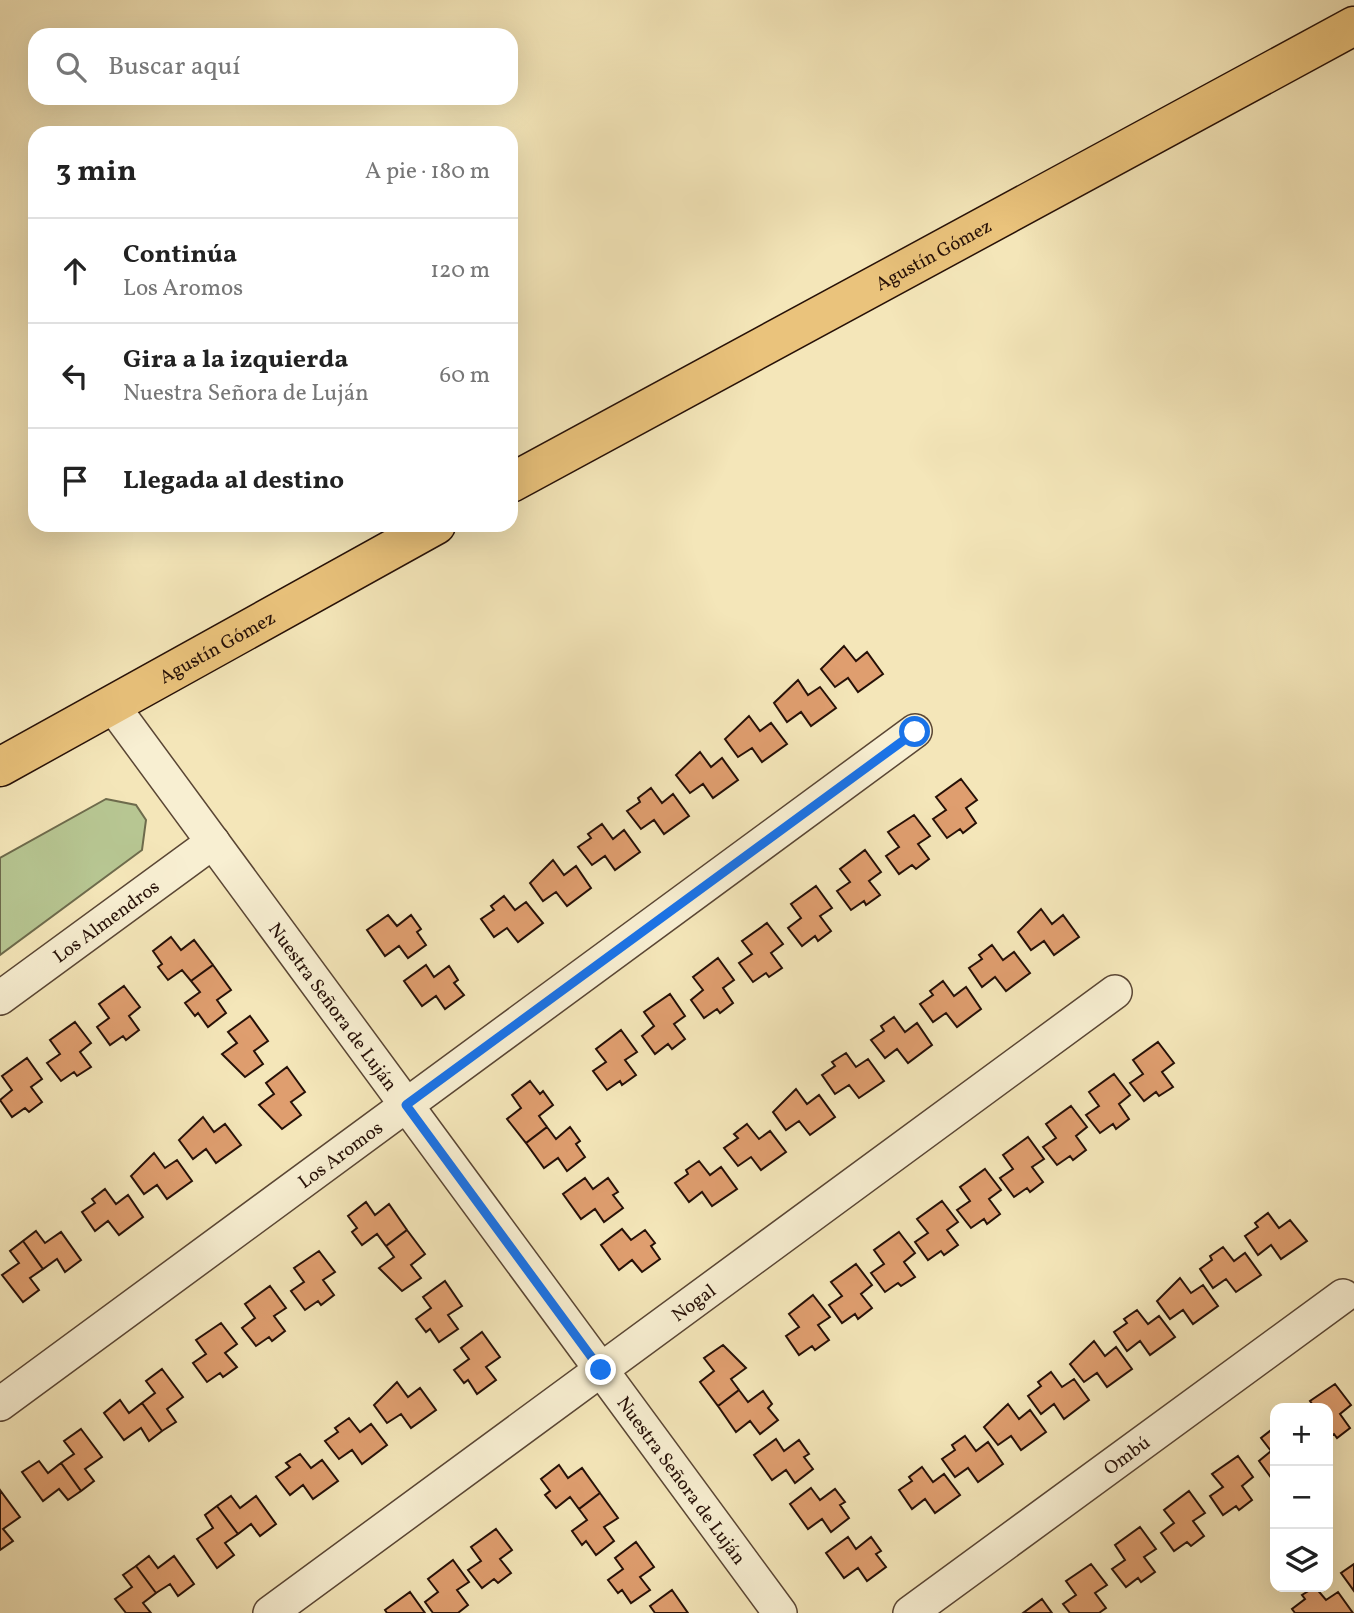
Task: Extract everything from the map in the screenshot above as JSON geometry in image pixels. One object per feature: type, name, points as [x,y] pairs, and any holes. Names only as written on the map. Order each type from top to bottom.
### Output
[{"type":"main road","name":"Agustín Gómez","points":[[518,479],[1354,26]]},
{"type":"main road","name":"Agustín Gómez","points":[[0,767],[423,532]]},
{"type":"street","name":"Nuestra Señora de Luján","points":[[112,705],[780,1613]]},
{"type":"street","name":"Los Aromos","points":[[0,1404],[915,732]]},
{"type":"street","name":"Los Almendros","points":[[0,998],[213,842]]},
{"type":"street","name":"Nogal","points":[[270,1613],[1115,992]]},
{"type":"street","name":"Ombú","points":[[910,1613],[1343,1296]]},
{"type":"green space","points":[[106,799],[136,805],[146,820],[142,850],[0,955],[0,858]]},
{"type":"building","points":[[844,646],[856,661],[867,652],[883,674],[858,692],[848,678],[835,687],[821,669]]},
{"type":"building","points":[[798,680],[808,695],[820,687],[836,708],[811,726],[801,712],[787,722],[774,703]]},
{"type":"building","points":[[749,716],[760,731],[771,723],[787,744],[762,762],[752,748],[738,757],[725,739]]},
{"type":"building","points":[[700,752],[711,767],[722,758],[738,780],[713,798],[703,784],[690,793],[676,775]]},
{"type":"building","points":[[961,779],[977,800],[966,808],[976,823],[963,833],[960,829],[947,838],[933,819],[946,810],[936,797]]},
{"type":"building","points":[[651,788],[662,803],[673,794],[689,816],[664,834],[654,820],[641,829],[627,811],[640,802],[638,798]]},
{"type":"building","points":[[914,815],[930,836],[918,844],[929,859],[916,869],[912,865],[899,874],[886,856],[899,847],[888,832]]},
{"type":"building","points":[[602,824],[613,839],[624,830],[640,852],[615,870],[605,856],[592,865],[578,847],[591,838],[588,834]]},
{"type":"building","points":[[865,850],[881,872],[869,881],[880,895],[866,905],[864,901],[851,910],[837,891],[850,882],[840,869]]},
{"type":"building","points":[[553,860],[564,875],[576,866],[591,888],[567,906],[556,892],[543,901],[530,883]]},
{"type":"building","points":[[816,886],[832,908],[820,916],[831,931],[818,941],[815,936],[802,946],[788,928],[801,918],[791,904]]},
{"type":"building","points":[[504,896],[515,910],[526,902],[543,923],[518,942],[507,928],[494,937],[481,919],[494,910],[491,906]]},
{"type":"building","points":[[1041,909],[1052,924],[1063,915],[1079,937],[1054,955],[1044,941],[1031,950],[1018,932]]},
{"type":"building","points":[[388,915],[397,926],[411,915],[421,929],[417,932],[426,945],[408,958],[399,946],[385,956],[367,930]]},
{"type":"building","points":[[767,923],[783,944],[771,953],[782,968],[769,977],[766,973],[753,982],[739,963],[752,954],[742,941]]},
{"type":"building","points":[[171,937],[181,950],[194,940],[213,965],[191,981],[182,970],[168,980],[158,967],[162,964],[153,951]]},
{"type":"building","points":[[992,945],[1003,960],[1014,952],[1030,973],[1006,991],[995,977],[982,987],[969,968],[982,959],[979,955]]},
{"type":"building","points":[[718,958],[734,980],[723,988],[733,1003],[720,1013],[717,1009],[704,1018],[691,1000],[703,990],[693,977]]},
{"type":"building","points":[[213,965],[231,990],[217,1000],[226,1013],[208,1027],[198,1013],[195,1016],[185,1003],[200,992],[191,981]]},
{"type":"building","points":[[426,965],[434,977],[449,966],[458,980],[454,983],[464,995],[445,1009],[436,996],[422,1006],[404,981]]},
{"type":"building","points":[[943,981],[954,996],[966,987],[981,1009],[957,1027],[946,1013],[933,1022],[920,1004],[933,995],[930,991]]},
{"type":"building","points":[[124,986],[140,1007],[129,1016],[139,1030],[126,1040],[123,1036],[110,1045],[97,1027],[109,1018],[99,1004]]},
{"type":"building","points":[[670,994],[685,1016],[674,1024],[685,1039],[672,1049],[668,1044],[655,1054],[642,1036],[654,1026],[644,1012]]},
{"type":"building","points":[[250,1016],[268,1041],[254,1051],[263,1064],[245,1077],[222,1054],[237,1043],[228,1032]]},
{"type":"building","points":[[894,1017],[905,1032],[917,1023],[932,1045],[908,1063],[897,1049],[885,1058],[871,1040],[884,1031],[881,1026]]},
{"type":"building","points":[[75,1022],[91,1043],[80,1052],[91,1067],[77,1076],[74,1072],[61,1081],[47,1063],[60,1054],[50,1040]]},
{"type":"building","points":[[621,1030],[637,1052],[625,1060],[636,1075],[622,1085],[620,1081],[607,1090],[593,1071],[606,1062],[596,1049]]},
{"type":"building","points":[[1158,1042],[1174,1063],[1162,1072],[1173,1087],[1159,1096],[1156,1092],[1144,1101],[1130,1083],[1143,1074],[1133,1060]]},
{"type":"building","points":[[846,1053],[856,1067],[868,1059],[884,1081],[859,1098],[849,1085],[835,1094],[822,1075],[835,1066],[832,1062]]},
{"type":"building","points":[[27,1058],[42,1079],[31,1087],[42,1102],[29,1112],[25,1108],[12,1117],[0,1100],[12,1090],[2,1076]]},
{"type":"building","points":[[287,1067],[305,1092],[291,1102],[301,1115],[282,1129],[259,1105],[274,1094],[266,1083]]},
{"type":"building","points":[[1114,1074],[1130,1095],[1119,1104],[1129,1119],[1116,1129],[1113,1124],[1100,1133],[1086,1115],[1099,1106],[1089,1092]]},
{"type":"building","points":[[530,1081],[540,1094],[543,1091],[553,1105],[539,1116],[547,1127],[526,1143],[507,1119],[521,1108],[512,1095]]},
{"type":"building","points":[[796,1089],[807,1104],[819,1095],[835,1117],[810,1135],[799,1121],[786,1130],[773,1112]]},
{"type":"building","points":[[1071,1106],[1087,1127],[1076,1136],[1086,1150],[1073,1160],[1070,1156],[1057,1165],[1043,1147],[1056,1138],[1046,1124]]},
{"type":"building","points":[[203,1117],[214,1132],[225,1124],[241,1145],[216,1163],[206,1149],[193,1159],[179,1140]]},
{"type":"building","points":[[747,1124],[759,1139],[770,1131],[786,1152],[761,1170],[751,1157],[738,1166],[724,1148],[738,1138],[734,1134]]},
{"type":"building","points":[[547,1127],[556,1139],[570,1127],[580,1141],[576,1144],[585,1157],[567,1171],[558,1158],[544,1168],[526,1143]]},
{"type":"building","points":[[1028,1137],[1044,1159],[1032,1167],[1043,1182],[1030,1192],[1027,1188],[1014,1197],[1000,1178],[1013,1169],[1003,1155]]},
{"type":"building","points":[[154,1153],[165,1168],[177,1160],[192,1181],[167,1199],[157,1185],[144,1194],[131,1176]]},
{"type":"building","points":[[699,1161],[710,1175],[721,1167],[737,1189],[712,1206],[702,1192],[689,1202],[675,1183],[688,1174],[686,1170]]},
{"type":"building","points":[[985,1169],[1001,1190],[989,1199],[1000,1214],[987,1224],[984,1219],[971,1228],[957,1210],[970,1201],[960,1187]]},
{"type":"building","points":[[585,1178],[593,1189],[608,1178],[618,1192],[613,1195],[623,1208],[604,1222],[595,1209],[581,1219],[563,1194]]},
{"type":"building","points":[[105,1189],[116,1204],[128,1195],[143,1217],[119,1235],[108,1221],[95,1231],[82,1212],[95,1203],[92,1199]]},
{"type":"building","points":[[942,1201],[958,1222],[947,1230],[958,1245],[944,1255],[941,1251],[928,1260],[915,1242],[928,1233],[917,1219]]},
{"type":"building","points":[[366,1202],[375,1215],[389,1204],[407,1230],[386,1246],[377,1234],[362,1245],[352,1232],[357,1228],[348,1216]]},
{"type":"building","points":[[1268,1213],[1279,1228],[1290,1220],[1307,1241],[1281,1259],[1271,1245],[1258,1255],[1245,1236],[1258,1227],[1255,1223]]},
{"type":"building","points":[[622,1229],[631,1240],[645,1230],[655,1243],[651,1246],[660,1259],[642,1272],[632,1260],[619,1270],[601,1245]]},
{"type":"building","points":[[407,1230],[425,1254],[411,1265],[421,1278],[402,1291],[379,1268],[394,1257],[386,1246]]},
{"type":"building","points":[[36,1231],[45,1243],[61,1232],[81,1260],[65,1272],[57,1259],[43,1269],[23,1241]]},
{"type":"building","points":[[899,1232],[915,1253],[904,1262],[915,1277],[901,1286],[898,1283],[885,1292],[871,1273],[884,1264],[874,1250]]},
{"type":"building","points":[[23,1241],[43,1269],[30,1278],[39,1290],[23,1302],[2,1275],[19,1263],[10,1251]]},
{"type":"building","points":[[1223,1247],[1234,1261],[1245,1253],[1261,1275],[1236,1292],[1226,1279],[1213,1288],[1200,1269],[1212,1260],[1210,1256]]},
{"type":"building","points":[[319,1251],[335,1272],[323,1280],[334,1295],[321,1305],[318,1301],[305,1310],[291,1291],[304,1282],[294,1268]]},
{"type":"building","points":[[856,1264],[872,1285],[861,1294],[872,1308],[858,1319],[855,1314],[842,1323],[829,1305],[842,1296],[831,1282]]},
{"type":"building","points":[[1180,1278],[1191,1293],[1203,1285],[1218,1306],[1193,1324],[1183,1310],[1170,1319],[1157,1301]]},
{"type":"building","points":[[445,1281],[462,1306],[448,1315],[458,1329],[439,1342],[430,1329],[426,1332],[416,1319],[431,1308],[423,1297]]},
{"type":"building","points":[[270,1286],[286,1308],[274,1316],[285,1331],[272,1341],[269,1337],[256,1346],[242,1328],[255,1318],[245,1304]]},
{"type":"building","points":[[813,1295],[830,1317],[818,1325],[829,1340],[815,1350],[812,1346],[799,1355],[786,1336],[799,1327],[789,1314]]},
{"type":"building","points":[[1137,1310],[1148,1324],[1159,1316],[1175,1337],[1150,1355],[1140,1341],[1127,1351],[1114,1332],[1127,1323],[1124,1319]]},
{"type":"building","points":[[221,1323],[237,1344],[225,1353],[237,1367],[223,1377],[220,1373],[207,1382],[193,1363],[206,1354],[196,1340]]},
{"type":"building","points":[[482,1332],[500,1357],[486,1367],[496,1380],[477,1394],[468,1380],[464,1383],[454,1370],[469,1359],[461,1348]]},
{"type":"building","points":[[1094,1341],[1105,1356],[1116,1347],[1132,1369],[1107,1387],[1097,1373],[1084,1382],[1070,1364]]},
{"type":"building","points":[[723,1345],[746,1368],[731,1379],[739,1390],[718,1406],[700,1382],[714,1371],[704,1358]]},
{"type":"building","points":[[162,1369],[183,1397],[167,1409],[176,1422],[162,1431],[142,1403],[155,1393],[146,1381]]},
{"type":"building","points":[[1051,1372],[1062,1387],[1074,1379],[1089,1400],[1064,1419],[1054,1404],[1041,1414],[1028,1396],[1041,1386],[1038,1382]]},
{"type":"building","points":[[397,1382],[408,1397],[420,1388],[436,1410],[411,1428],[401,1414],[387,1423],[374,1405]]},
{"type":"building","points":[[1335,1384],[1351,1405],[1340,1414],[1350,1428],[1337,1438],[1333,1435],[1333,1403],[1310,1401]]},
{"type":"building","points":[[739,1390],[748,1402],[763,1391],[772,1404],[768,1408],[778,1420],[760,1434],[750,1421],[736,1432],[718,1406]]},
{"type":"building","points":[[120,1400],[129,1413],[142,1403],[162,1431],[149,1441],[141,1428],[124,1440],[104,1413]]},
{"type":"building","points":[[1008,1404],[1019,1419],[1030,1410],[1046,1432],[1021,1450],[1011,1436],[998,1445],[984,1427]]},
{"type":"building","points":[[349,1418],[360,1432],[371,1424],[387,1445],[362,1464],[352,1450],[339,1459],[325,1441],[338,1432],[335,1428]]},
{"type":"building","points":[[81,1429],[102,1457],[85,1469],[94,1481],[81,1491],[61,1463],[74,1454],[64,1441]]},
{"type":"building","points":[[1270,1431],[1270,1450],[1261,1438]]},
{"type":"building","points":[[965,1436],[976,1451],[988,1442],[1003,1464],[978,1482],[968,1468],[955,1477],[942,1459],[955,1450],[952,1445]]},
{"type":"building","points":[[776,1439],[784,1451],[799,1440],[809,1454],[804,1457],[813,1469],[795,1483],[786,1470],[772,1480],[754,1455]]},
{"type":"building","points":[[1270,1452],[1270,1476],[1259,1461]]},
{"type":"building","points":[[300,1454],[311,1468],[322,1460],[338,1481],[313,1499],[303,1485],[290,1495],[276,1477],[290,1467],[286,1463]]},
{"type":"building","points":[[1238,1456],[1253,1477],[1242,1486],[1252,1500],[1239,1510],[1236,1506],[1223,1515],[1210,1496],[1223,1487],[1212,1474]]},
{"type":"building","points":[[39,1461],[48,1473],[61,1463],[81,1491],[68,1500],[59,1489],[43,1501],[22,1472]]},
{"type":"building","points":[[559,1465],[568,1478],[582,1468],[600,1493],[579,1509],[570,1497],[556,1508],[545,1495],[550,1491],[541,1479]]},
{"type":"building","points":[[922,1467],[933,1482],[944,1474],[960,1495],[935,1513],[925,1499],[912,1509],[899,1490],[912,1481],[909,1477]]},
{"type":"building","points":[[811,1488],[820,1500],[835,1489],[845,1502],[840,1505],[849,1518],[831,1532],[822,1519],[808,1529],[790,1504]]},
{"type":"building","points":[[0,1490],[20,1517],[3,1529],[13,1541],[0,1550]]},
{"type":"building","points":[[1189,1491],[1205,1513],[1193,1521],[1204,1536],[1191,1546],[1187,1542],[1174,1551],[1161,1533],[1174,1523],[1164,1510]]},
{"type":"building","points":[[600,1493],[618,1518],[604,1527],[614,1541],[596,1555],[586,1541],[582,1545],[572,1531],[587,1520],[579,1509]]},
{"type":"building","points":[[231,1496],[240,1508],[256,1496],[276,1524],[260,1536],[251,1524],[238,1534],[217,1506]]},
{"type":"building","points":[[217,1506],[238,1534],[225,1543],[234,1555],[217,1568],[197,1539],[213,1528],[205,1515]]},
{"type":"building","points":[[1140,1527],[1156,1549],[1144,1557],[1155,1572],[1141,1582],[1138,1578],[1126,1587],[1112,1569],[1125,1560],[1115,1545]]},
{"type":"building","points":[[496,1529],[512,1550],[500,1559],[511,1573],[498,1583],[494,1579],[482,1588],[468,1570],[481,1561],[471,1547]]},
{"type":"building","points":[[848,1537],[856,1549],[871,1537],[881,1551],[876,1554],[886,1567],[867,1581],[858,1568],[844,1578],[826,1553]]},
{"type":"building","points":[[636,1542],[654,1567],[640,1577],[650,1590],[631,1603],[622,1590],[618,1593],[608,1580],[623,1569],[615,1558]]},
{"type":"building","points":[[149,1556],[158,1568],[174,1556],[194,1584],[178,1596],[170,1584],[156,1593],[136,1566]]},
{"type":"building","points":[[453,1560],[469,1582],[457,1590],[468,1605],[458,1613],[433,1613],[425,1602],[438,1592],[428,1579]]},
{"type":"building","points":[[1091,1564],[1107,1585],[1095,1593],[1106,1608],[1099,1613],[1070,1613],[1063,1604],[1076,1595],[1066,1581]]},
{"type":"building","points":[[1354,1564],[1354,1591],[1341,1573]]},
{"type":"building","points":[[136,1566],[156,1593],[143,1603],[151,1613],[126,1613],[115,1599],[132,1587],[123,1575]]},
{"type":"building","points":[[672,1590],[688,1613],[655,1613],[650,1606]]},
{"type":"building","points":[[410,1592],[425,1613],[387,1613],[385,1610]]},
{"type":"building","points":[[1307,1592],[1319,1592],[1326,1600],[1338,1592],[1353,1613],[1295,1613],[1292,1609],[1305,1599],[1302,1595]]},
{"type":"building","points":[[1042,1599],[1052,1613],[1023,1613]]},
{"type":"route","points":[[601,1370],[406,1105],[915,732]]}]
